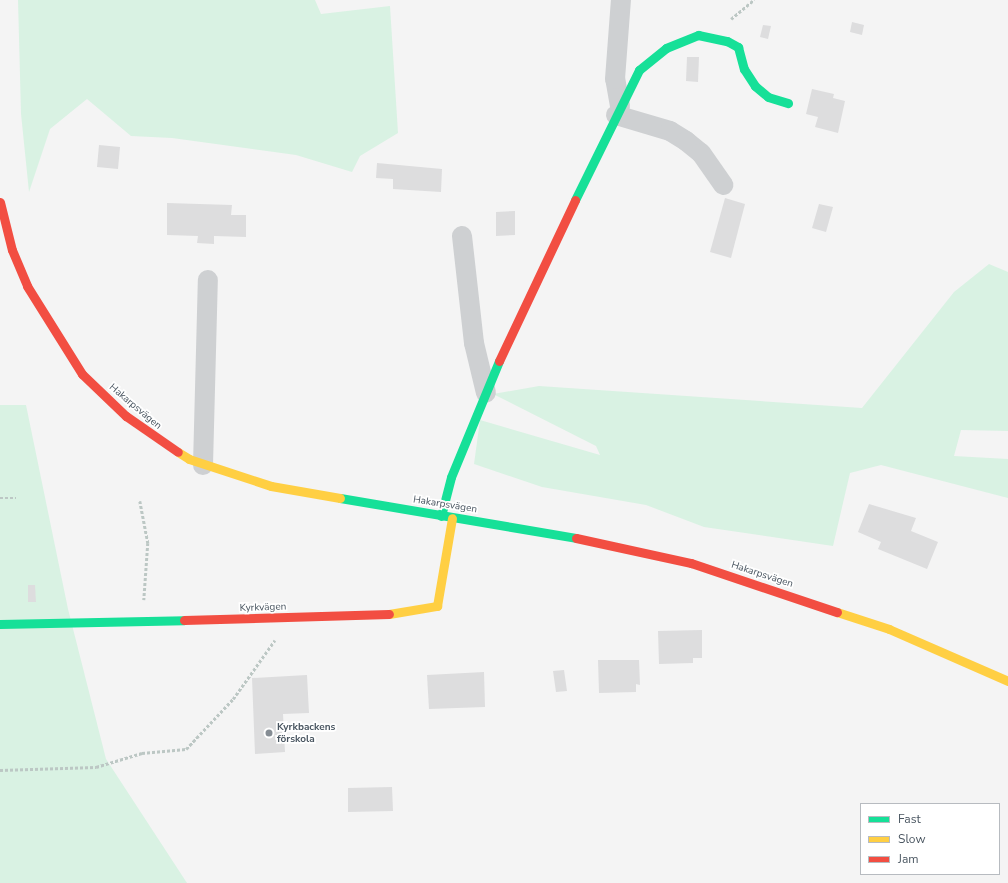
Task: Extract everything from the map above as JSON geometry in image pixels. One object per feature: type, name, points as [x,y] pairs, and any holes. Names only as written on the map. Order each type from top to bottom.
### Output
[{"type":"street","points":[[618,110],[615,79],[621,0]]},
{"type":"street","points":[[441,516],[451,477],[514,324],[618,110],[640,70],[666,48],[698,36],[738,47],[744,69],[755,86],[768,97],[788,103]]},
{"type":"street","points":[[618,110],[670,131],[686,141],[701,153],[723,185]]},
{"type":"street","name":"Hakarpsvägen","points":[[0,210],[27,286],[82,374],[154,438],[203,465],[271,486],[452,518],[546,532],[690,563],[889,629],[1008,681]]},
{"type":"street","points":[[462,236],[474,343],[486,393]]},
{"type":"street","points":[[203,465],[208,280]]},
{"type":"street","name":"Kyrkvägen","points":[[0,624],[380,615],[437,606],[452,518]]},
{"type":"path","points":[[0,498],[16,498]]},
{"type":"path","points":[[140,501],[148,543],[144,604]]},
{"type":"path","points":[[0,770],[96,767],[142,753],[186,750],[233,699],[263,654],[296,617]]},
{"type":"green space","points":[[18,0],[315,0],[321,14],[390,6],[398,133],[360,156],[352,172],[296,155],[172,138],[131,136],[87,99],[50,129],[29,192],[21,114]]},
{"type":"green space","points":[[989,264],[1008,272],[1008,431],[961,430],[954,456],[1008,459],[1008,498],[881,465],[850,473],[833,546],[704,527],[646,505],[542,487],[474,464],[480,420],[600,455],[596,446],[493,394],[539,386],[862,408],[954,292]]},
{"type":"green space","points":[[0,405],[26,405],[68,609],[106,759],[187,883],[0,883]]},
{"type":"building","points":[[852,22],[864,25],[862,35],[850,32]]},
{"type":"building","points":[[763,25],[771,26],[768,39],[760,37]]},
{"type":"building","points":[[687,57],[699,57],[698,82],[686,81]]},
{"type":"building","points":[[812,89],[834,94],[833,98],[845,101],[838,133],[815,127],[818,117],[806,114]]},
{"type":"building","points":[[99,145],[120,147],[118,169],[97,167]]},
{"type":"building","points":[[377,163],[442,169],[441,192],[393,189],[393,179],[376,178]]},
{"type":"building","points":[[725,198],[745,204],[731,258],[710,252]]},
{"type":"building","points":[[167,203],[232,205],[231,215],[246,215],[246,237],[214,236],[214,244],[197,243],[198,236],[167,235]]},
{"type":"building","points":[[819,204],[833,207],[826,232],[812,228]]},
{"type":"building","points":[[515,211],[515,235],[496,236],[496,212]]},
{"type":"building","points":[[869,504],[916,518],[911,531],[938,542],[927,569],[878,549],[881,542],[858,532]]},
{"type":"building","points":[[28,585],[35,585],[36,602],[28,602]]},
{"type":"building","points":[[702,630],[702,658],[693,658],[693,663],[659,664],[658,631]]},
{"type":"building","points":[[598,660],[639,660],[640,685],[636,684],[636,692],[599,693]]},
{"type":"building","points":[[564,670],[567,691],[556,692],[553,671]]},
{"type":"building","points":[[484,672],[485,707],[429,709],[427,675]]},
{"type":"building","name":"Kyrkbackens förskola","points":[[307,675],[309,713],[283,714],[285,752],[255,754],[252,678]]},
{"type":"building","points":[[392,787],[393,811],[348,812],[348,788]]},
{"type":"traffic: fast","points":[[575,200],[639,70],[666,48],[698,35],[727,41],[738,47],[744,69],[755,86],[768,97],[788,103]]},
{"type":"traffic: fast","points":[[441,516],[451,477],[499,361]]},
{"type":"traffic: fast","points":[[340,498],[576,538]]},
{"type":"traffic: fast","points":[[0,624],[184,620]]},
{"type":"traffic: slow","points":[[178,452],[189,459],[271,486],[340,498]]},
{"type":"traffic: slow","points":[[389,614],[437,606],[452,518]]},
{"type":"traffic: slow","points":[[837,612],[889,629],[1008,681]]},
{"type":"traffic: jam","points":[[499,361],[575,200]]},
{"type":"traffic: jam","points":[[0,202],[12,250],[27,286],[82,374],[126,416],[178,452]]},
{"type":"traffic: jam","points":[[576,538],[691,563],[837,612]]},
{"type":"traffic: jam","points":[[184,620],[389,614]]},
{"type":"place","name":"Kyrkbackens förskola","points":[[269,733]]}]
